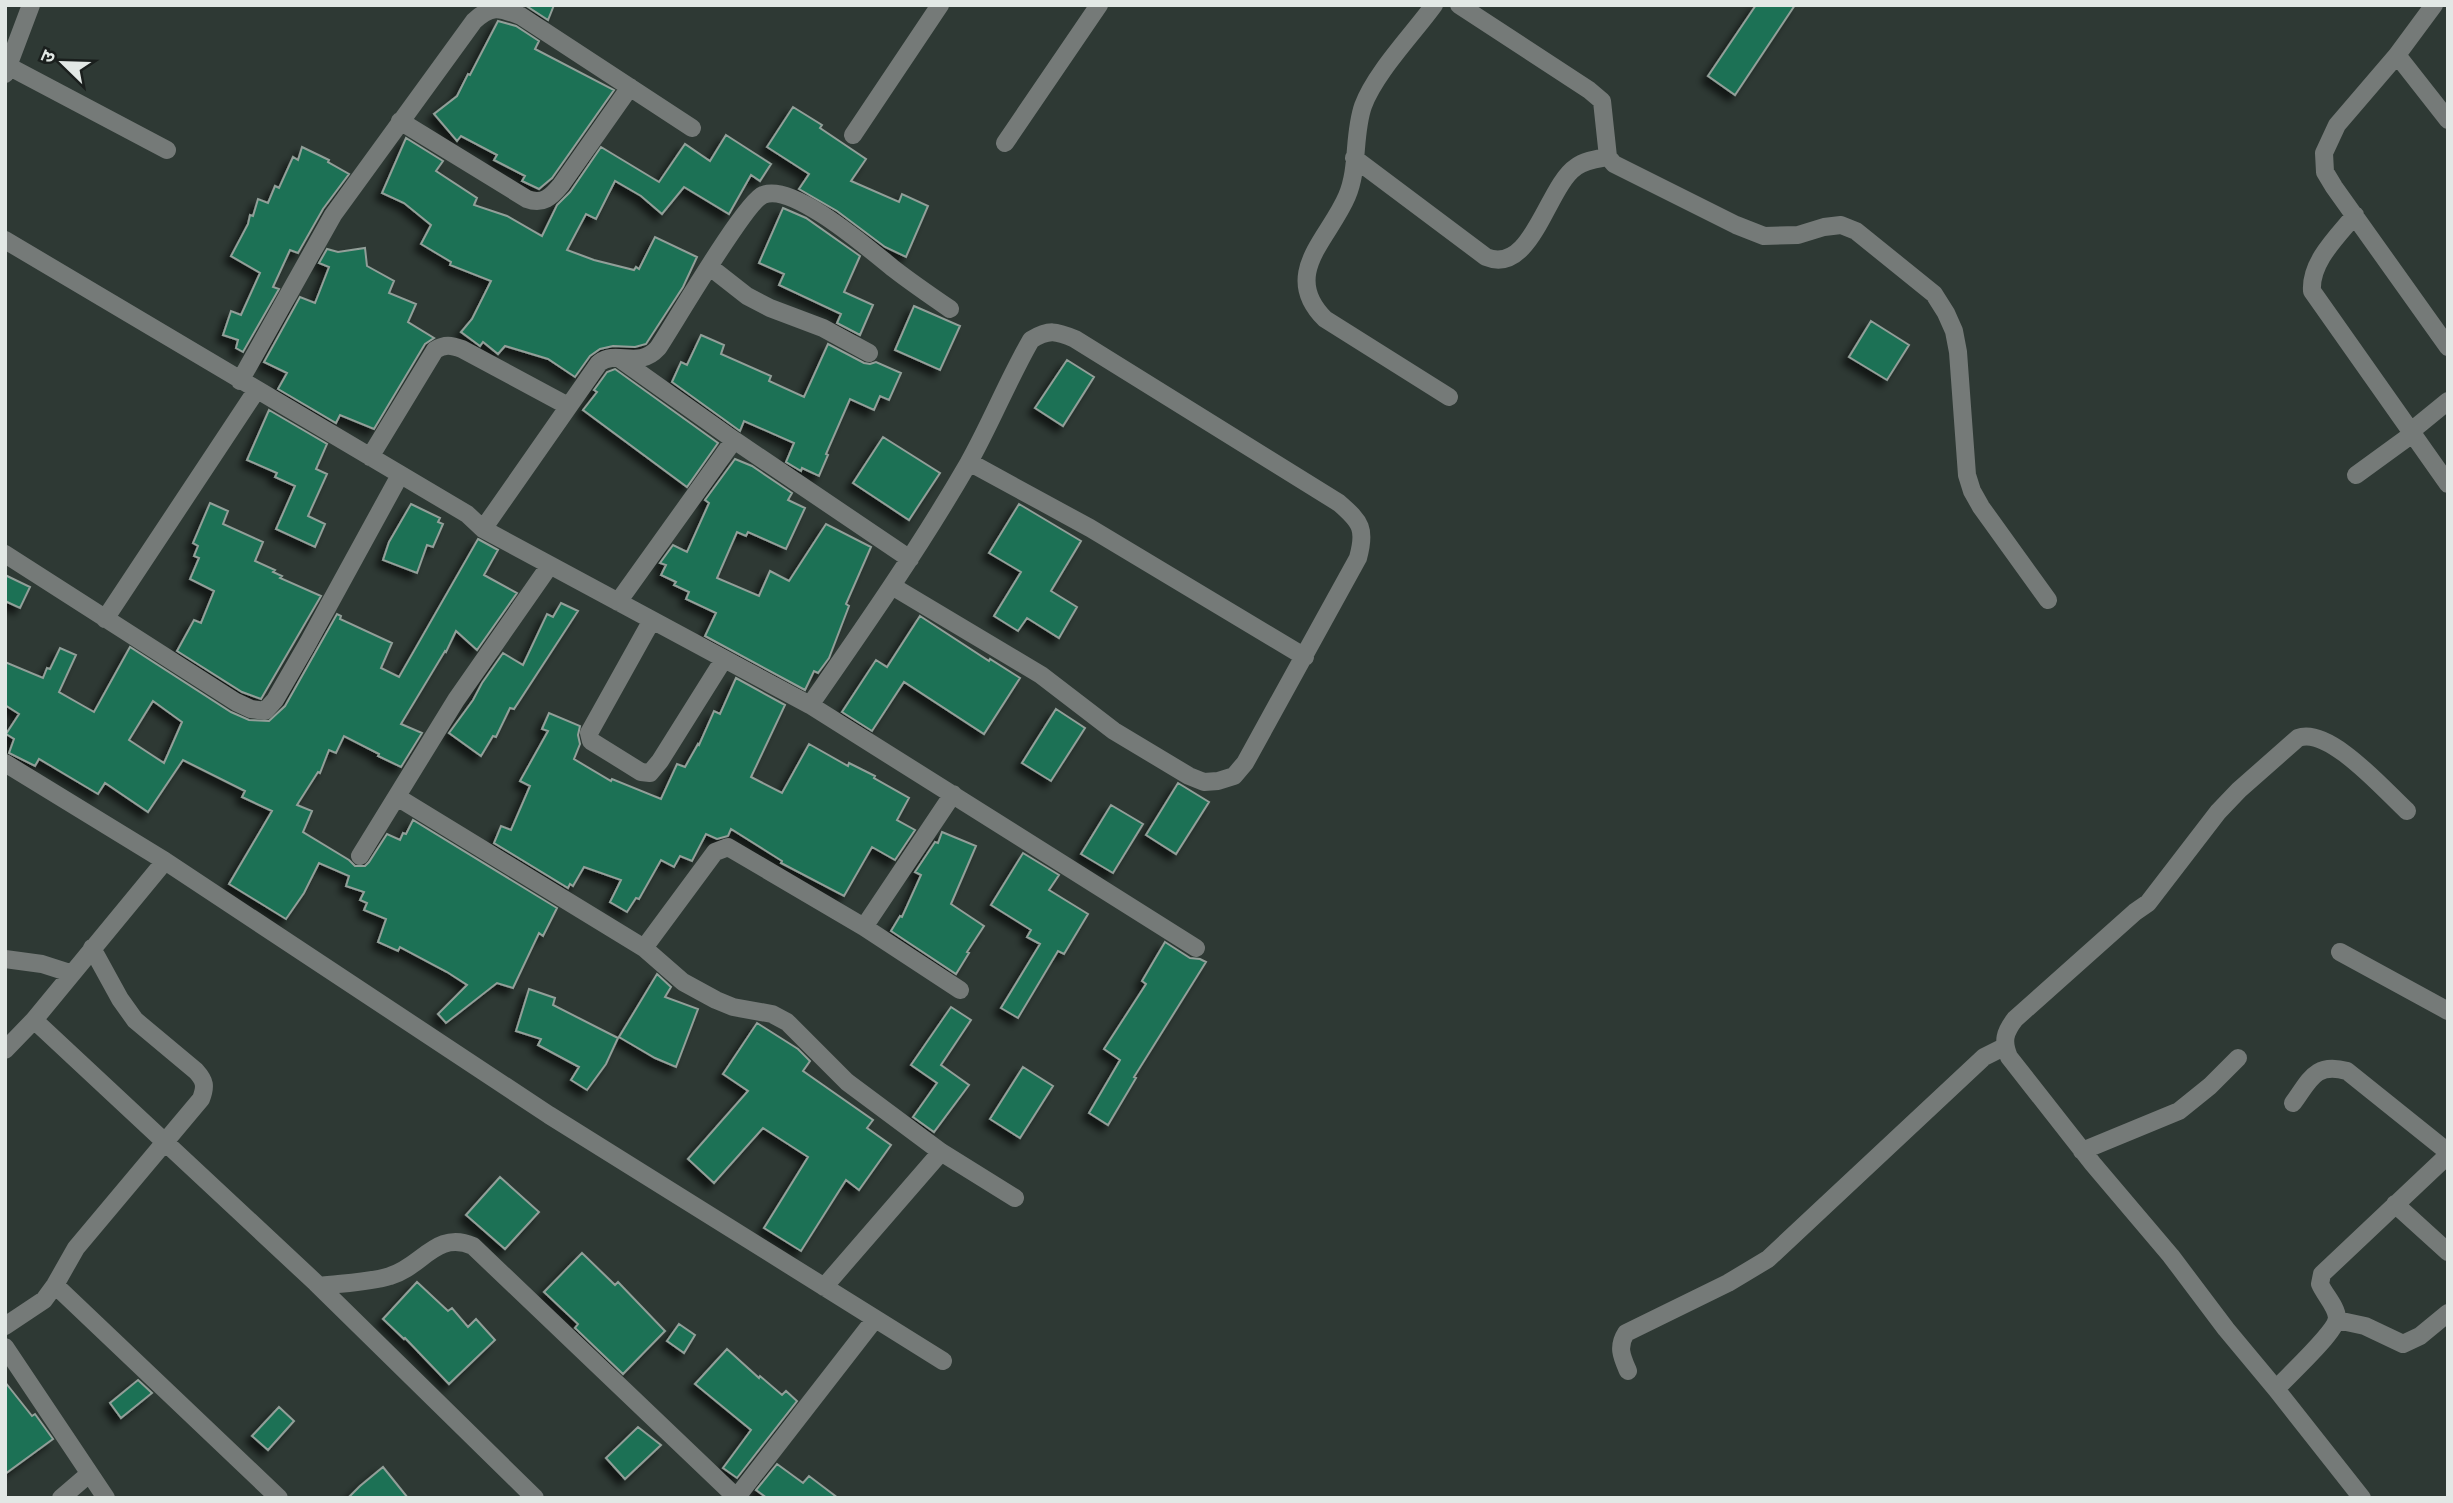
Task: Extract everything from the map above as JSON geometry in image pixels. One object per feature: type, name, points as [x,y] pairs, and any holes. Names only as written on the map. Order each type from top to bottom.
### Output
[{"type":"street","points":[[31,5],[7,70],[167,150]]},
{"type":"street","points":[[853,135],[940,5]]},
{"type":"street","points":[[1005,143],[1099,5]]},
{"type":"street","points":[[1434,5],[1371,88],[1358,127],[1348,194],[1313,252],[1307,270],[1306,292],[1312,306],[1325,319],[1449,397]]},
{"type":"street","points":[[1459,5],[1602,101],[1608,158]]},
{"type":"street","points":[[2434,5],[2398,55],[2337,125],[2324,153],[2325,172],[2448,347]]},
{"type":"street","points":[[240,381],[333,215],[474,21],[485,10],[500,8],[521,16],[692,128]]},
{"type":"street","points":[[2398,55],[2448,120]]},
{"type":"street","points":[[400,121],[527,200],[543,201],[553,195],[561,185],[630,87]]},
{"type":"street","points":[[1354,158],[1486,257],[1497,261],[1507,259],[1520,250],[1535,231],[1559,187],[1576,167],[1588,161],[1608,158],[1623,169],[1764,236],[1798,236],[1824,227],[1841,225],[1856,231],[1934,295],[1950,322],[1958,352],[1967,475],[1972,491],[2048,600]]},
{"type":"street","points":[[483,529],[599,363],[606,358],[633,360],[652,355],[752,203],[760,195],[779,193],[827,218],[950,309]]},
{"type":"street","points":[[2355,215],[2318,262],[2311,283],[2312,291],[2448,484]]},
{"type":"street","points":[[5,240],[467,514],[483,529],[810,705],[1196,948]]},
{"type":"street","points":[[710,267],[747,296],[770,308],[823,328],[869,352]]},
{"type":"street","points":[[810,705],[910,559],[969,462],[1031,340],[1045,331],[1075,340],[1339,503],[1353,514],[1362,526],[1363,541],[1358,558],[1245,763],[1234,776],[1217,781],[1204,782],[1189,776],[1130,742],[1041,675],[892,586]]},
{"type":"street","points":[[370,457],[435,350],[442,345],[462,349],[568,407]]},
{"type":"street","points":[[620,359],[910,559]]},
{"type":"street","points":[[105,619],[256,391]]},
{"type":"street","points":[[2356,475],[2411,435],[2410,432],[2448,401]]},
{"type":"street","points":[[618,602],[734,440]]},
{"type":"street","points":[[969,462],[1090,528],[1305,657]]},
{"type":"street","points":[[5,554],[236,702],[251,709],[265,711],[308,643],[400,475]]},
{"type":"street","points":[[360,856],[456,700],[550,565]]},
{"type":"street","points":[[652,620],[589,733],[592,741],[641,772],[650,773],[660,761],[724,659]]},
{"type":"street","points":[[2362,1498],[2171,1256],[2082,1151],[2004,1047],[2008,1029],[2015,1019],[2148,903],[2218,812],[2298,738],[2316,736],[2328,742],[2366,771],[2407,811]]},
{"type":"street","points":[[5,763],[165,861],[549,1115],[943,1361]]},
{"type":"street","points":[[864,927],[953,794]]},
{"type":"street","points":[[397,797],[644,948],[683,982],[733,1007],[772,1014],[787,1022],[847,1082],[941,1152],[1015,1198]]},
{"type":"street","points":[[644,948],[715,852],[728,847],[864,927],[960,990]]},
{"type":"street","points":[[5,1050],[34,1020],[70,973],[165,861]]},
{"type":"street","points":[[5,1326],[44,1300],[76,1248],[201,1099],[205,1089],[204,1080],[135,1020],[115,991],[92,948]]},
{"type":"street","points":[[2340,952],[2448,1011]]},
{"type":"street","points":[[5,959],[42,964],[70,973]]},
{"type":"street","points":[[34,1020],[319,1286],[535,1498]]},
{"type":"street","points":[[1628,1371],[1620,1351],[1621,1341],[1626,1333],[1728,1283],[1768,1259],[1984,1057],[2004,1047]]},
{"type":"street","points":[[2082,1151],[2179,1111],[2238,1058]]},
{"type":"street","points":[[2276,1389],[2327,1335],[2337,1320],[2336,1311],[2320,1284],[2322,1274],[2448,1154],[2347,1071],[2326,1068],[2317,1071],[2293,1103]]},
{"type":"street","points":[[824,1287],[941,1152]]},
{"type":"street","points":[[2395,1204],[2448,1252]]},
{"type":"street","points":[[319,1286],[394,1275],[448,1242],[465,1242],[473,1246],[737,1498],[875,1319]]},
{"type":"street","points":[[55,1285],[279,1498]]},
{"type":"street","points":[[2337,1320],[2365,1326],[2403,1343],[2420,1336],[2448,1313]]},
{"type":"street","points":[[5,1347],[106,1498]]},
{"type":"street","points":[[61,1498],[89,1474]]},
{"type":"building","points":[[525,5],[554,5],[548,20]]},
{"type":"building","points":[[1756,5],[1795,5],[1735,95],[1708,76]]},
{"type":"building","points":[[498,21],[516,26],[539,41],[535,49],[614,90],[552,178],[539,189],[522,181],[525,176],[494,160],[497,155],[461,136],[457,141],[434,114],[457,96]]},
{"type":"building","points":[[793,107],[822,125],[820,128],[866,159],[851,181],[899,202],[902,194],[928,206],[906,257],[885,247],[837,211],[799,189],[809,174],[767,147]]},
{"type":"building","points":[[726,135],[771,164],[760,181],[751,175],[729,214],[684,187],[662,214],[641,196],[615,181],[596,219],[586,214],[567,250],[634,270],[636,267],[639,269],[655,237],[697,257],[683,287],[646,344],[600,349],[590,356],[575,377],[548,359],[505,346],[498,354],[483,342],[480,346],[461,332],[472,319],[491,281],[450,265],[451,262],[421,244],[431,225],[404,203],[382,193],[406,138],[443,161],[436,171],[477,198],[474,205],[507,216],[542,236],[557,205],[570,192],[601,147],[659,182],[685,144],[710,161]]},
{"type":"building","points":[[302,147],[329,160],[328,162],[349,174],[323,209],[298,253],[290,250],[273,287],[279,289],[243,352],[236,348],[238,340],[223,335],[231,311],[241,315],[260,273],[231,256],[250,215],[253,216],[258,199],[268,203],[275,186],[279,188],[293,157],[298,160]]},
{"type":"building","points":[[783,208],[806,218],[860,256],[844,292],[873,305],[860,335],[837,323],[841,314],[779,285],[784,274],[759,263]]},
{"type":"building","points":[[365,248],[367,266],[394,281],[389,293],[416,304],[408,322],[434,338],[425,344],[374,429],[340,415],[336,423],[278,389],[287,373],[264,362],[300,297],[315,303],[329,267],[319,263],[327,249],[338,252]]},
{"type":"building","points":[[914,306],[960,326],[940,370],[895,350]]},
{"type":"building","points":[[1871,321],[1909,345],[1887,380],[1849,357]]},
{"type":"building","points":[[701,335],[724,345],[721,354],[771,376],[769,381],[804,397],[828,344],[864,363],[876,362],[901,373],[889,400],[880,396],[874,410],[850,399],[819,476],[802,468],[801,471],[786,462],[794,443],[744,421],[740,431],[672,382],[681,362],[687,365]]},
{"type":"building","points":[[1067,360],[1094,377],[1063,426],[1035,408]]},
{"type":"building","points":[[615,369],[718,443],[687,487],[583,410],[597,392],[594,390],[607,372]]},
{"type":"building","points":[[269,410],[327,444],[316,469],[327,474],[308,516],[325,524],[315,547],[276,529],[295,486],[275,477],[277,473],[247,460]]},
{"type":"building","points":[[883,437],[940,473],[909,520],[853,483]]},
{"type":"building","points":[[735,459],[752,466],[792,493],[788,500],[805,508],[786,549],[748,532],[746,536],[737,532],[717,578],[759,596],[770,571],[789,581],[826,524],[871,547],[846,604],[849,606],[829,658],[818,673],[814,671],[805,690],[705,636],[716,613],[686,599],[689,592],[661,575],[666,565],[660,563],[673,545],[687,552],[709,503],[705,500]]},
{"type":"building","points":[[210,503],[228,511],[223,524],[263,542],[255,561],[275,570],[273,572],[282,576],[280,578],[321,596],[261,699],[242,692],[177,651],[194,620],[201,623],[214,591],[190,579],[199,558],[194,556],[198,546],[193,543]]},
{"type":"building","points":[[411,504],[440,518],[438,522],[443,524],[433,547],[427,545],[417,573],[383,560],[389,542]]},
{"type":"building","points":[[1019,504],[1081,541],[1051,591],[1077,607],[1059,638],[1027,618],[1018,631],[994,616],[1021,572],[989,553]]},
{"type":"building","points":[[478,539],[498,550],[484,575],[517,593],[477,650],[456,631],[401,724],[422,733],[401,767],[344,736],[336,753],[329,750],[320,773],[318,772],[297,805],[312,811],[303,832],[355,866],[365,866],[369,862],[387,834],[400,840],[413,820],[557,908],[543,936],[539,933],[513,988],[497,983],[446,1023],[438,1014],[467,985],[400,947],[398,951],[378,942],[386,919],[364,910],[367,903],[360,900],[364,892],[346,886],[349,876],[319,863],[304,893],[286,919],[229,884],[272,811],[242,797],[245,791],[183,760],[148,812],[105,783],[98,794],[39,759],[35,766],[9,753],[14,739],[6,734],[19,714],[5,705],[5,662],[43,678],[60,648],[76,655],[59,692],[94,712],[130,647],[231,712],[249,720],[269,721],[285,706],[337,614],[341,616],[340,619],[392,643],[381,668],[399,677]],"holes":[[[153,701],[182,722],[164,763],[129,740]]]},
{"type":"building","points":[[5,575],[30,587],[20,608],[5,601]]},
{"type":"building","points":[[561,603],[578,611],[514,709],[510,708],[496,737],[493,736],[481,756],[449,733],[503,653],[523,665],[547,614],[553,617]]},
{"type":"building","points":[[920,616],[1020,678],[984,734],[904,682],[872,731],[842,712],[876,660],[887,667]]},
{"type":"building","points":[[736,678],[785,705],[751,777],[782,793],[809,744],[848,766],[849,763],[875,776],[874,778],[909,798],[897,820],[915,830],[895,860],[872,847],[844,896],[781,863],[782,861],[731,829],[728,836],[717,839],[706,834],[692,861],[680,856],[674,867],[661,860],[639,899],[636,898],[627,912],[610,902],[621,880],[584,867],[573,886],[570,884],[568,888],[494,843],[501,826],[511,830],[530,786],[520,781],[548,731],[542,729],[549,713],[580,726],[580,744],[574,759],[611,781],[612,779],[661,799],[677,764],[685,767],[699,745],[714,711],[720,714]]},
{"type":"building","points":[[1056,709],[1085,728],[1051,781],[1022,763]]},
{"type":"building","points":[[1178,783],[1209,802],[1176,854],[1146,835]]},
{"type":"building","points":[[1111,805],[1143,824],[1113,873],[1081,854]]},
{"type":"building","points":[[942,832],[976,846],[951,904],[984,926],[956,974],[891,931],[900,916],[902,917],[921,875],[915,872],[935,842],[938,843]]},
{"type":"building","points":[[1023,853],[1059,875],[1049,890],[1088,914],[1064,954],[1058,951],[1018,1018],[1001,1008],[1040,944],[1027,937],[1031,930],[991,905]]},
{"type":"building","points":[[1165,942],[1190,958],[1206,962],[1134,1077],[1136,1078],[1108,1125],[1089,1113],[1120,1060],[1104,1049],[1146,984],[1142,981]]},
{"type":"building","points":[[657,974],[671,987],[665,997],[698,1009],[676,1067],[619,1037]]},
{"type":"building","points":[[529,989],[555,998],[553,1005],[618,1038],[606,1064],[587,1090],[571,1080],[579,1067],[538,1045],[541,1039],[516,1031]]},
{"type":"building","points":[[951,1007],[971,1020],[941,1065],[969,1085],[934,1132],[913,1117],[937,1083],[911,1065]]},
{"type":"building","points":[[757,1023],[798,1049],[810,1061],[803,1071],[873,1120],[867,1128],[891,1145],[859,1190],[846,1180],[801,1251],[764,1228],[808,1157],[763,1128],[714,1183],[688,1159],[748,1091],[723,1074]]},
{"type":"building","points":[[1023,1067],[1053,1086],[1020,1138],[990,1119]]},
{"type":"building","points":[[500,1177],[539,1212],[505,1249],[466,1215]]},
{"type":"building","points":[[582,1253],[615,1285],[618,1282],[665,1331],[623,1374],[575,1328],[578,1324],[544,1292]]},
{"type":"building","points":[[417,1282],[448,1311],[452,1308],[468,1327],[476,1319],[495,1340],[449,1384],[383,1319]]},
{"type":"building","points":[[679,1324],[695,1335],[684,1353],[667,1341]]},
{"type":"building","points":[[727,1349],[759,1378],[760,1376],[782,1395],[786,1391],[797,1401],[737,1478],[723,1468],[751,1430],[695,1384]]},
{"type":"building","points":[[138,1380],[152,1393],[121,1418],[110,1403]]},
{"type":"building","points":[[5,1382],[32,1416],[35,1414],[53,1439],[5,1474]]},
{"type":"building","points":[[279,1407],[294,1421],[268,1450],[252,1436]]},
{"type":"building","points":[[638,1427],[661,1445],[625,1479],[606,1458]]},
{"type":"building","points":[[777,1464],[803,1483],[809,1476],[838,1498],[767,1498],[756,1490]]},
{"type":"building","points":[[383,1467],[408,1498],[348,1498],[360,1486]]}]
